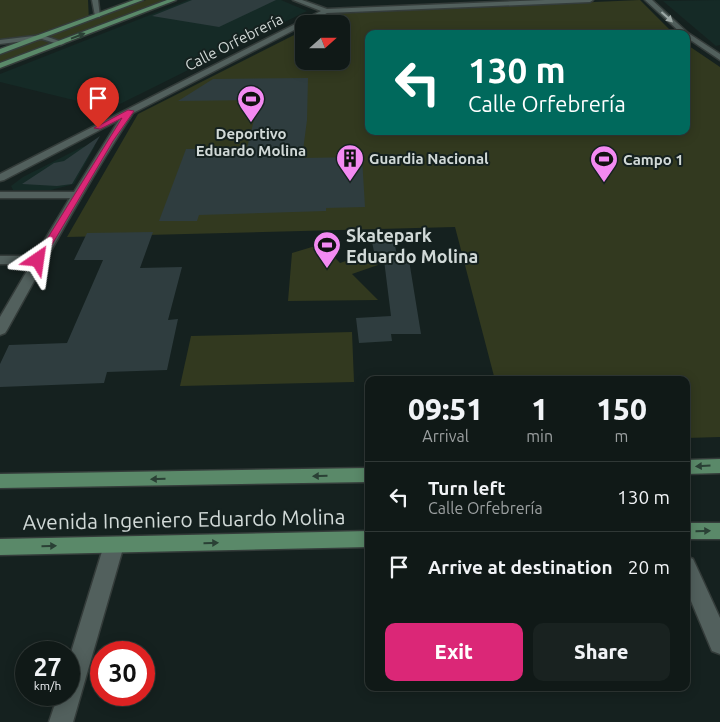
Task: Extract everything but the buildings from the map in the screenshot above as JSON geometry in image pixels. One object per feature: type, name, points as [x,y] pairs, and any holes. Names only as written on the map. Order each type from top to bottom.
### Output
[{"type":"main road","points":[[0,52],[140,0]]},
{"type":"main road","points":[[0,66],[173,0]]},
{"type":"main road","points":[[690,467],[720,466]]},
{"type":"main road","points":[[0,481],[365,475]]},
{"type":"main road","points":[[690,531],[720,531]]},
{"type":"main road","name":"Avenida Ingeniero Eduardo Molina","points":[[0,547],[365,539]]},
{"type":"street","points":[[95,0],[98,16]]},
{"type":"street","points":[[296,0],[326,11]]},
{"type":"street","name":"Calle Orfebrería","points":[[0,178],[326,11],[455,3],[590,0]]},
{"type":"street","points":[[648,0],[682,30]]},
{"type":"street","points":[[0,42],[42,37],[62,43]]},
{"type":"street","points":[[690,37],[720,58]]},
{"type":"street","points":[[0,330],[38,260],[130,111]]},
{"type":"street","points":[[0,195],[79,195]]},
{"type":"street","points":[[0,260],[38,260]]},
{"type":"street","points":[[61,722],[114,546]]},
{"type":"street","points":[[690,574],[720,643]]},
{"type":"shaded area","points":[[188,0],[281,0],[307,11],[295,15],[295,17],[110,109],[0,82],[0,74]]},
{"type":"shaded area","points":[[720,0],[720,45],[716,46],[663,1]]},
{"type":"shaded area","points":[[95,146],[74,184],[51,190],[13,190],[11,186],[23,177],[82,147]]},
{"type":"green space","points":[[0,0],[88,0],[89,21],[146,0],[166,0],[0,63],[0,53],[46,35],[0,40]]},
{"type":"green space","name":"Deportivo Eduardo Molina","points":[[640,0],[670,30],[365,30],[365,135],[690,135],[690,47],[720,67],[720,437],[690,438],[690,376],[494,376],[455,227],[67,237],[138,114],[295,35],[295,70],[350,70],[350,15],[334,15],[338,13]]},
{"type":"green space","name":"Skatepark Eduardo Molina","points":[[322,244],[340,263],[366,254],[378,265],[352,274],[378,300],[288,301],[292,253]]},
{"type":"green space","points":[[352,332],[354,382],[180,386],[191,336]]},
{"type":"place","name":"Deportivo Eduardo Molina","points":[[251,123]]},
{"type":"place","name":"Guardia Nacional","points":[[350,182]]},
{"type":"place","name":"Campo 1","points":[[604,183]]},
{"type":"place","name":"Skatepark Eduardo Molina","points":[[327,269]]},
{"type":"route","points":[[38,260],[130,111],[98,128]]}]
